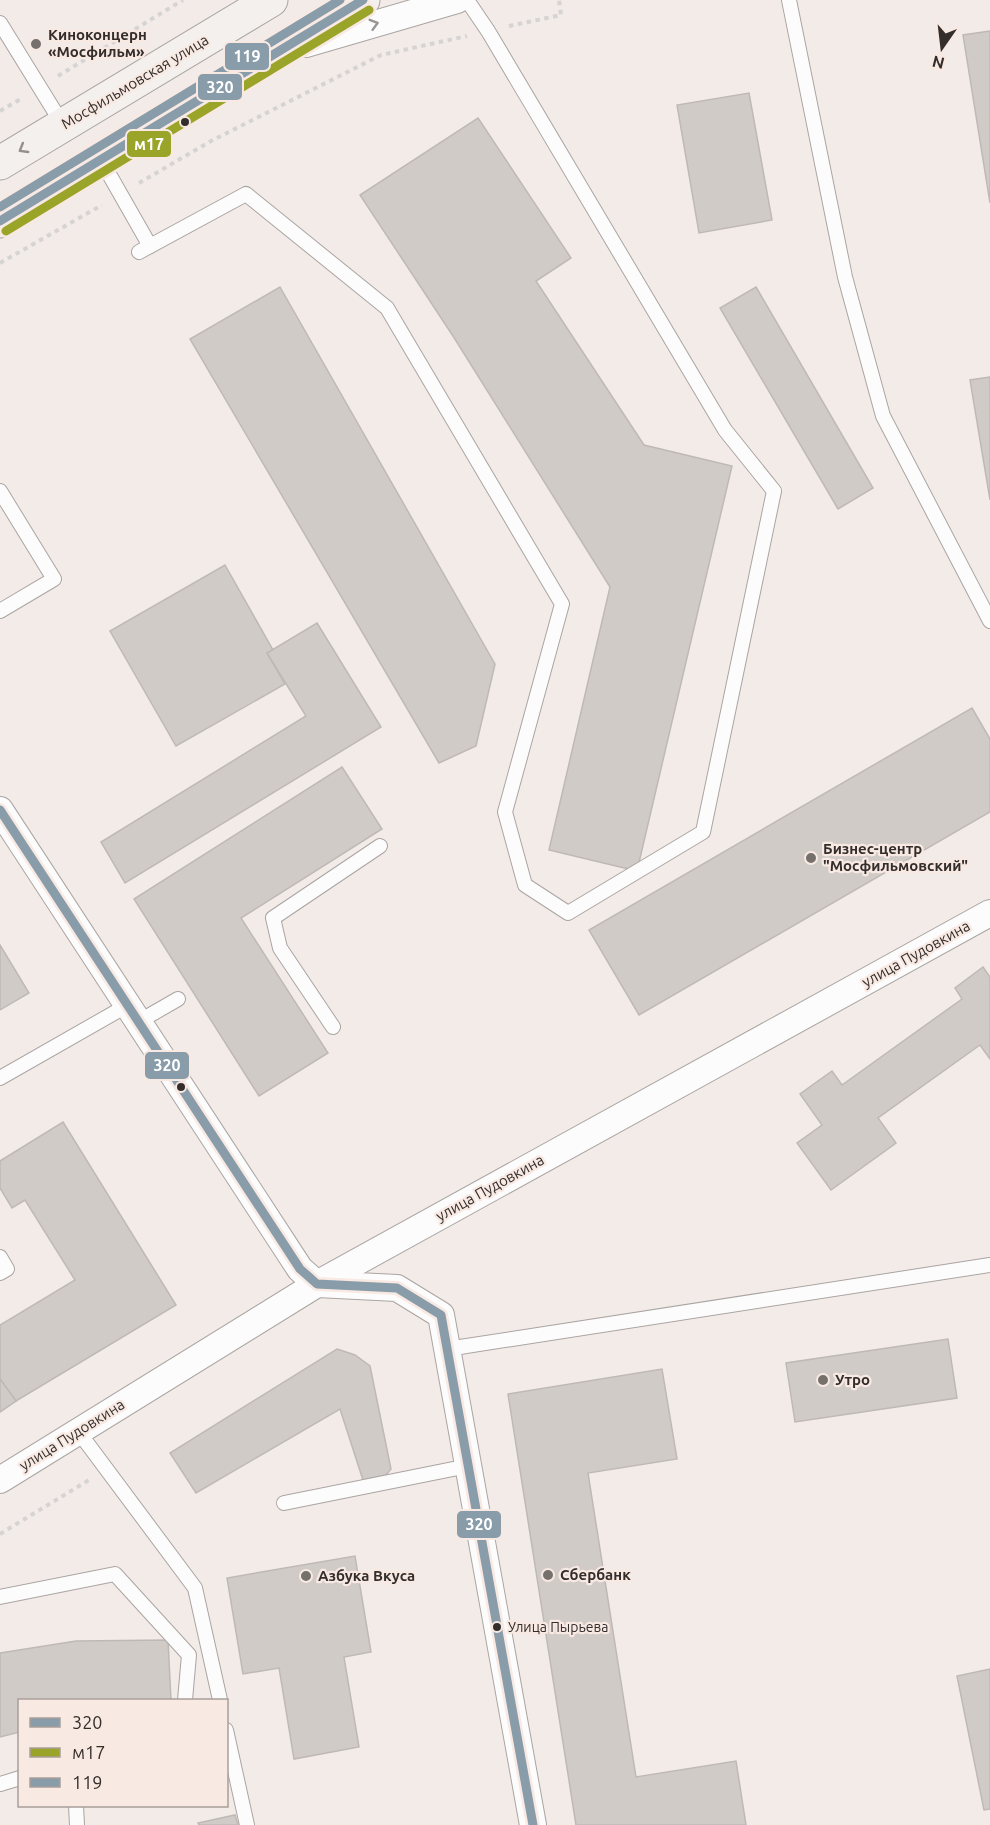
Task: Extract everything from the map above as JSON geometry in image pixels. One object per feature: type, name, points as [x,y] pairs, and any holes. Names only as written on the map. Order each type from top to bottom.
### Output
[{"type":"main road","name":"Мосфильмовская улица","points":[[0,163],[271,0]]},
{"type":"main road","points":[[0,221],[363,0]]},
{"type":"street","points":[[277,52],[457,0]]},
{"type":"street","points":[[0,810],[300,1269],[317,1284],[397,1288],[441,1315],[532,1825]]},
{"type":"street","name":"улица Пудовкина","points":[[0,1480],[317,1284],[990,913]]},
{"type":"lane","points":[[100,159],[120,194],[145,249],[246,194],[387,308],[562,604],[505,812],[525,885],[568,913],[703,832],[774,491],[725,430],[488,31],[467,0]]},
{"type":"lane","points":[[789,0],[845,277],[883,416],[990,621]]},
{"type":"lane","points":[[0,23],[63,125]]},
{"type":"lane","points":[[0,491],[5,512],[54,579],[0,611]]},
{"type":"lane","points":[[333,1027],[280,948],[273,918],[380,846]]},
{"type":"lane","points":[[0,1078],[133,1014],[178,999]]},
{"type":"lane","points":[[0,1257],[7,1269],[0,1273]]},
{"type":"lane","points":[[447,1349],[990,1265]]},
{"type":"lane","points":[[78,1431],[195,1588],[220,1699]]},
{"type":"lane","points":[[284,1503],[468,1466]]},
{"type":"lane","points":[[0,1596],[115,1574],[189,1654],[184,1699]]},
{"type":"lane","points":[[228,1740],[247,1825]]},
{"type":"lane","points":[[0,1784],[18,1779]]},
{"type":"lane","points":[[76,1807],[77,1825]]},
{"type":"path","points":[[0,111],[183,0]]},
{"type":"path","points":[[0,263],[211,141],[381,55],[561,15],[559,0]]},
{"type":"path","points":[[0,1534],[106,1469]]},
{"type":"building","points":[[990,31],[990,203],[963,35]]},
{"type":"building","points":[[749,93],[772,220],[699,233],[677,105]]},
{"type":"building","points":[[478,118],[571,258],[536,281],[644,445],[732,466],[637,871],[549,850],[610,587],[453,336],[360,195]]},
{"type":"building","points":[[280,287],[495,664],[476,746],[439,763],[190,339]]},
{"type":"building","points":[[756,287],[873,488],[838,509],[720,308]]},
{"type":"building","points":[[990,377],[990,500],[970,380]]},
{"type":"building","points":[[225,565],[273,650],[267,653],[285,684],[176,746],[110,631]]},
{"type":"building","points":[[317,623],[381,727],[125,883],[101,842],[306,716],[267,653]]},
{"type":"building","name":"Бизнес-центр \"Мосфильмовский\"","points":[[972,708],[990,739],[990,812],[639,1015],[589,930]]},
{"type":"building","points":[[342,767],[382,829],[241,918],[328,1053],[259,1096],[134,899]]},
{"type":"building","points":[[0,945],[29,993],[0,1010]]},
{"type":"building","points":[[983,967],[990,977],[990,1059],[980,1045],[878,1118],[896,1143],[831,1190],[797,1143],[822,1125],[800,1094],[832,1071],[842,1085],[962,999],[955,988]]},
{"type":"building","points":[[63,1122],[176,1305],[16,1401],[0,1379],[0,1325],[75,1280],[25,1200],[12,1208],[0,1188],[0,1161]]},
{"type":"building","points":[[948,1339],[957,1398],[795,1422],[786,1363]]},
{"type":"building","points":[[337,1349],[355,1355],[370,1366],[391,1469],[386,1475],[363,1480],[340,1409],[196,1493],[170,1453]]},
{"type":"building","points":[[662,1369],[677,1459],[588,1473],[636,1777],[736,1761],[746,1825],[576,1825],[508,1394]]},
{"type":"building","points":[[0,1379],[16,1401],[0,1412]]},
{"type":"building","points":[[355,1556],[371,1652],[344,1657],[359,1747],[294,1759],[279,1668],[243,1674],[227,1578]]},
{"type":"building","points":[[168,1640],[171,1699],[18,1699],[18,1732],[0,1737],[0,1653],[76,1641]]},
{"type":"building","points":[[990,1669],[990,1809],[984,1810],[957,1676]]},
{"type":"building","points":[[235,1815],[238,1825],[199,1825],[198,1823]]},
{"type":"transit line","name":"119","points":[[0,207],[340,0]]},
{"type":"transit line","name":"320","points":[[0,221],[363,0]]},
{"type":"transit line","name":"м17","points":[[6,231],[369,10]]},
{"type":"transit line","name":"320","points":[[0,810],[300,1269],[317,1284],[397,1288],[441,1315],[533,1825]]},
{"type":"place","name":"Киноконцерн «Мосфильм»","points":[[36,44]]},
{"type":"place","name":"Бизнес-центр \"Мосфильмовский\"","points":[[811,858]]},
{"type":"place","name":"Утро","points":[[823,1380]]},
{"type":"place","name":"Сбербанк","points":[[548,1575]]},
{"type":"place","name":"Азбука Вкуса","points":[[306,1576]]},
{"type":"place","name":"Улица Пырьева","points":[[497,1627]]}]
